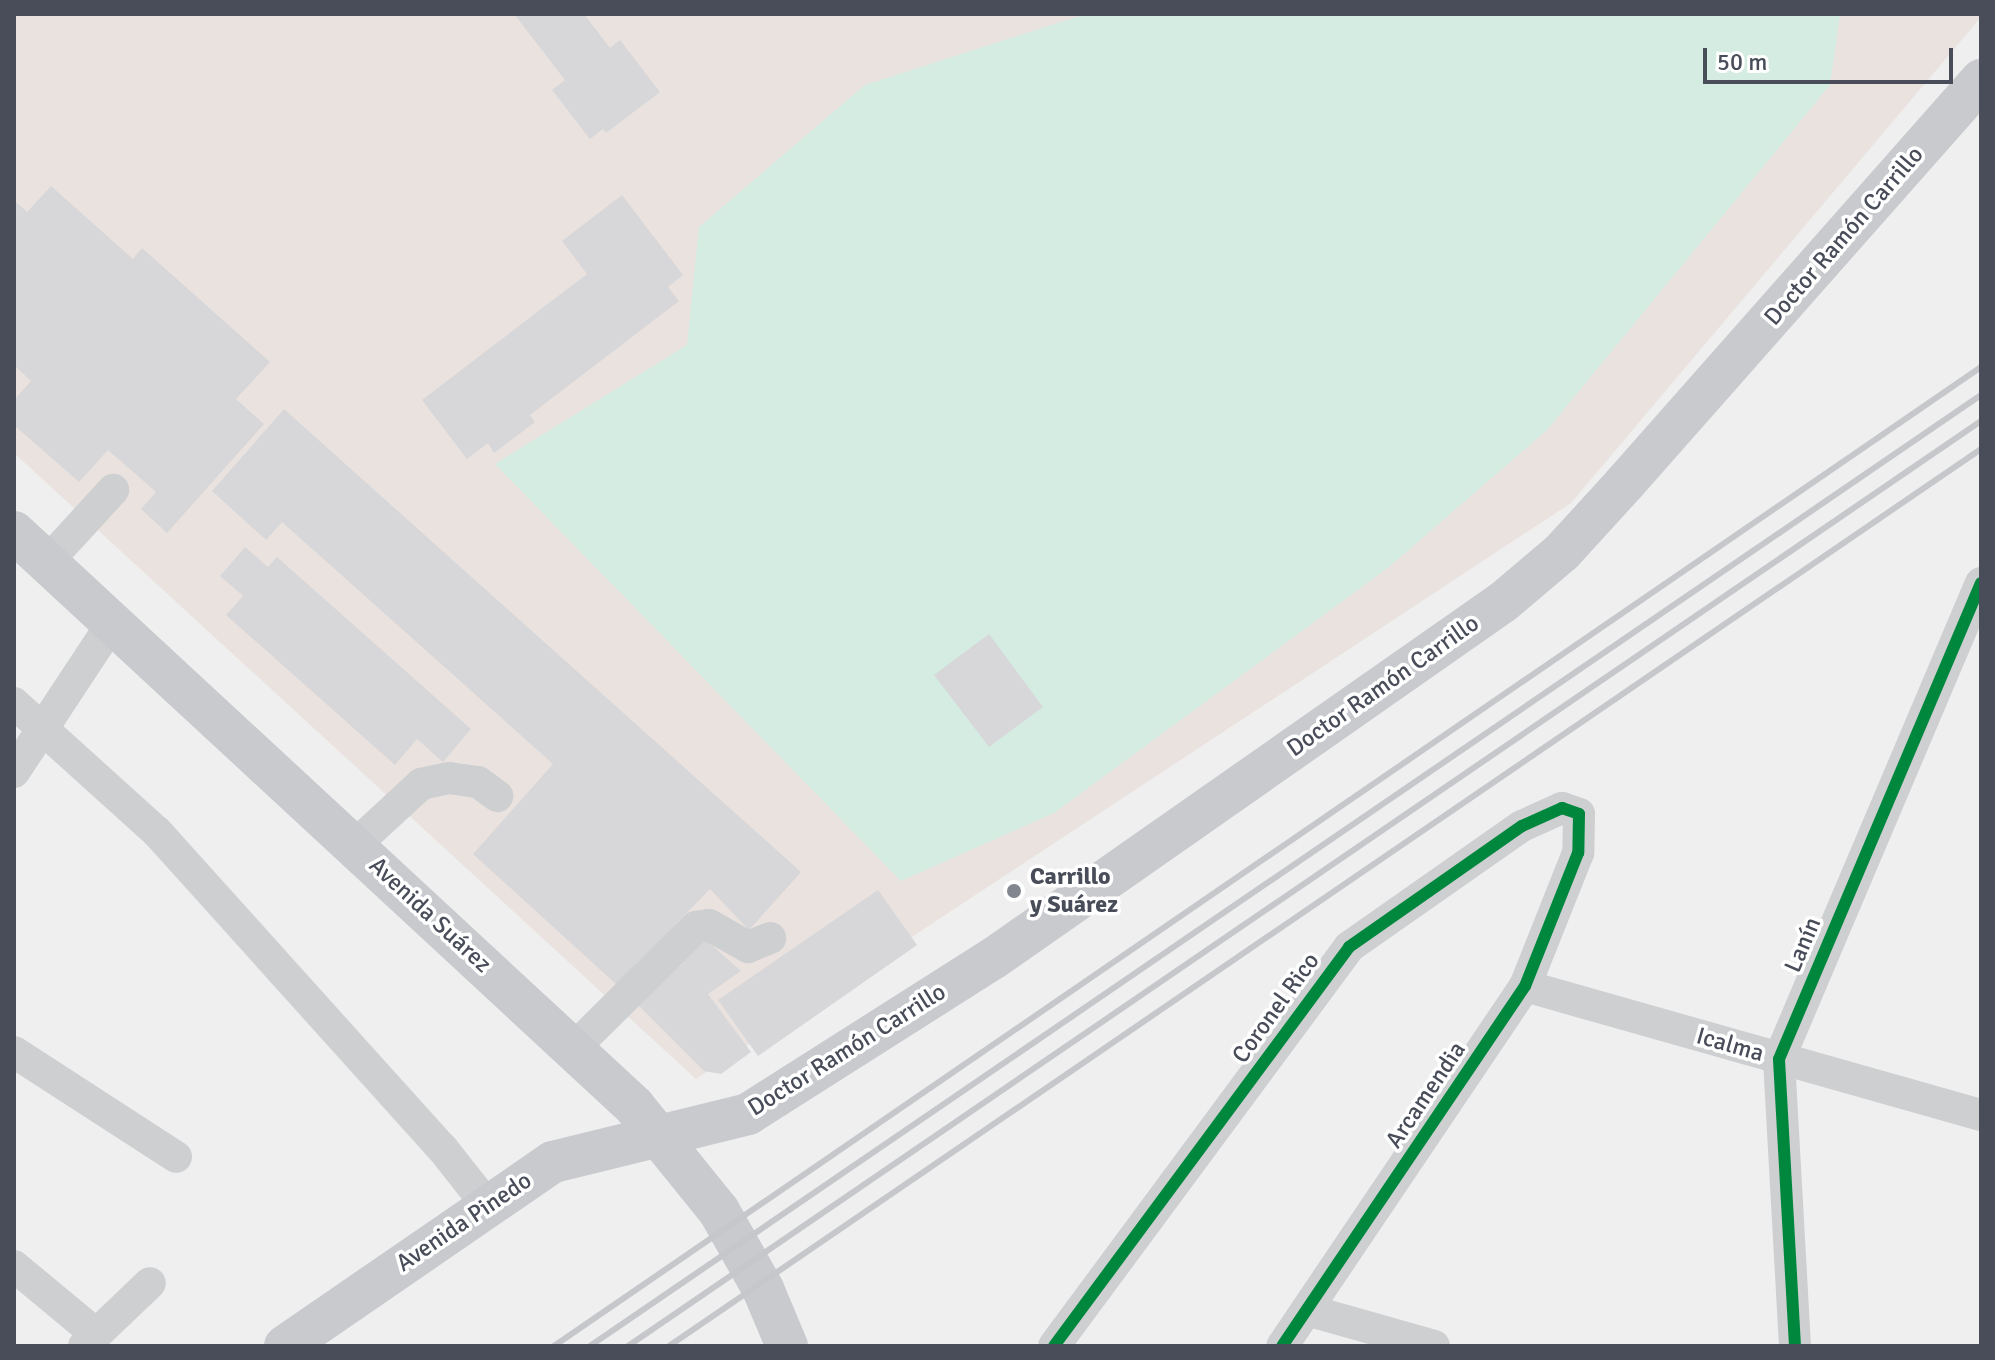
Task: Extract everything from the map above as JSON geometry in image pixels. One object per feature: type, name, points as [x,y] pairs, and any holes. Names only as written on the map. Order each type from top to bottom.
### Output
[{"type":"main road","name":"Doctor Ramón Carrillo","points":[[661,1135],[748,1114],[994,958],[1515,592],[1562,552],[1625,483],[1981,80]]},
{"type":"main road","name":"Avenida Suárez","points":[[14,532],[574,1048],[661,1135],[719,1211],[763,1289],[787,1346]]},
{"type":"main road","name":"Avenida Pinedo","points":[[285,1346],[553,1162],[661,1135]]},
{"type":"street","points":[[47,562],[113,490]]},
{"type":"street","name":"Lanín","points":[[1795,1346],[1779,1059],[1981,583]]},
{"type":"street","points":[[25,750],[113,622]]},
{"type":"street","points":[[14,703],[25,750],[157,832],[442,1148],[487,1205]]},
{"type":"street","points":[[355,845],[421,784],[449,778],[478,782],[497,796]]},
{"type":"street","name":"Coronel Rico","points":[[1054,1346],[1349,947],[1522,826],[1562,808],[1579,814],[1578,853]]},
{"type":"street","name":"Arcamendia","points":[[1282,1346],[1525,986],[1578,853]]},
{"type":"street","points":[[574,1048],[696,927],[709,925],[748,947],[770,938]]},
{"type":"street","name":"Icalma","points":[[1525,986],[1981,1115]]},
{"type":"street","points":[[14,1052],[176,1157]]},
{"type":"street","points":[[14,1266],[90,1340],[150,1283]]},
{"type":"street","points":[[1307,1310],[1434,1346]]},
{"type":"shaded area","points":[[14,14],[1981,14],[1981,17],[1571,503],[696,1079],[14,453]]},
{"type":"green space","points":[[1086,14],[1840,14],[1830,85],[1547,430],[1389,567],[1054,813],[901,881],[495,464],[687,345],[699,227],[865,85]]},
{"type":"building","points":[[514,14],[584,14],[610,48],[620,40],[660,92],[606,133],[603,129],[590,139],[552,90],[565,80]]},
{"type":"building","points":[[51,186],[133,259],[142,248],[270,362],[236,399],[264,424],[167,533],[141,509],[156,492],[108,450],[79,482],[14,425],[14,400],[31,381],[14,365],[14,200],[27,212]]},
{"type":"building","points":[[622,195],[683,275],[668,287],[679,301],[530,415],[535,422],[494,453],[488,443],[467,459],[422,400],[587,274],[562,241]]},
{"type":"building","points":[[284,409],[801,872],[749,930],[710,889],[617,985],[473,854],[553,764],[282,522],[266,540],[212,491]]},
{"type":"building","points":[[245,547],[268,567],[277,557],[471,729],[443,762],[417,739],[395,765],[226,615],[243,596],[220,576]]},
{"type":"building","points":[[989,634],[1043,707],[989,747],[934,675]]},
{"type":"building","points":[[878,890],[917,945],[758,1056],[718,1000]]},
{"type":"building","points":[[704,938],[741,971],[708,994],[751,1052],[721,1074],[704,1071],[636,1003],[674,960],[680,966]]},
{"type":"railway","points":[[554,1346],[1981,367]]},
{"type":"railway","points":[[590,1346],[1981,395]]},
{"type":"railway","points":[[628,1346],[1981,421]]},
{"type":"railway","points":[[669,1346],[1981,449]]},
{"type":"cycle path","points":[[1795,1346],[1779,1059],[1981,583]]},
{"type":"cycle path","points":[[1054,1346],[1349,947],[1522,826],[1562,808],[1579,814],[1578,853],[1525,986],[1282,1346]]},
{"type":"place","name":"Carrillo y Suárez","points":[[1014,891]]}]
